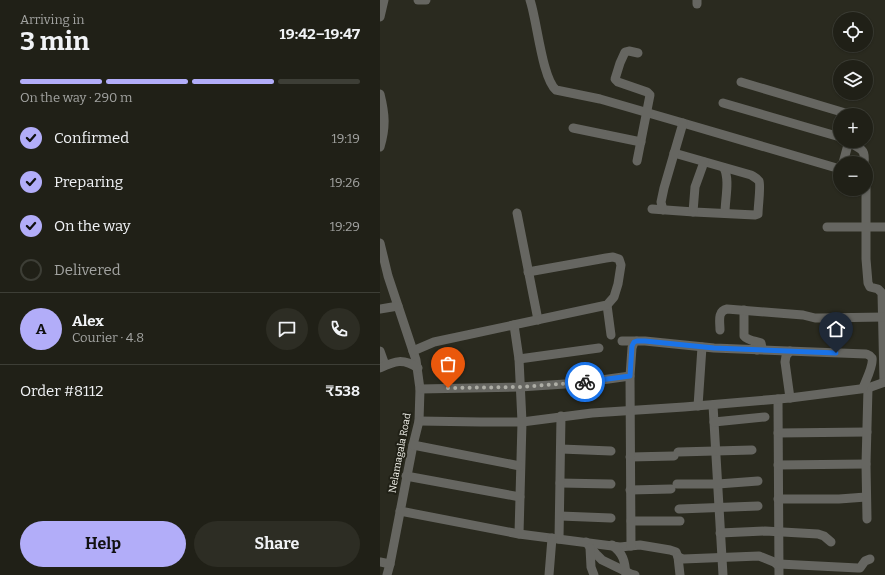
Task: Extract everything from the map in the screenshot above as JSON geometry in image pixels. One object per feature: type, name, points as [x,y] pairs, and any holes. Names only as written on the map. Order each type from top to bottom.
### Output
[{"type":"street","points":[[380,17],[384,0]]},
{"type":"street","points":[[418,0],[426,0]]},
{"type":"street","points":[[530,0],[545,65],[551,83],[556,90],[600,99],[833,167]]},
{"type":"street","points":[[637,161],[650,98],[649,94],[618,82],[615,79],[625,52],[629,51],[638,53]]},
{"type":"street","points":[[741,82],[833,109]]},
{"type":"street","points":[[380,94],[384,111],[384,128],[380,148]]},
{"type":"street","points":[[723,103],[833,135]]},
{"type":"street","points":[[663,210],[661,206],[661,197],[683,123]]},
{"type":"street","points":[[573,128],[641,142]]},
{"type":"street","points":[[652,209],[757,214],[760,187],[759,180],[754,177],[674,153]]},
{"type":"street","points":[[693,212],[695,187],[704,162]]},
{"type":"street","points":[[724,168],[727,175],[724,213]]},
{"type":"street","points":[[419,421],[522,422],[592,413],[790,398],[865,388],[884,382],[883,290],[870,287],[868,282],[866,259],[866,196]]},
{"type":"street","points":[[517,213],[538,320]]},
{"type":"street","points":[[826,227],[885,227]]},
{"type":"street","name":"Nelamagala Road","points":[[380,243],[388,276],[418,368],[420,389],[419,421],[412,445],[387,575]]},
{"type":"street","points":[[413,351],[434,342],[606,305],[614,297],[618,284],[620,265],[619,259],[612,257],[528,272]]},
{"type":"street","points":[[606,305],[611,335]]},
{"type":"street","points":[[380,309],[398,306]]},
{"type":"street","points":[[720,330],[720,314],[722,310],[727,309],[803,315],[815,318],[884,317]]},
{"type":"street","points":[[744,310],[744,336],[747,339],[761,343],[762,348],[757,350]]},
{"type":"street","points":[[514,325],[519,359],[522,422],[519,534]]},
{"type":"street","points":[[622,341],[645,341],[702,347],[757,350],[866,354],[870,356],[872,360],[871,367],[865,388],[867,432],[866,497],[868,518]]},
{"type":"street","points":[[631,546],[630,376],[632,346],[636,341]]},
{"type":"street","points":[[698,406],[702,347]]},
{"type":"street","points":[[519,359],[598,348]]},
{"type":"street","points":[[380,351],[383,367],[398,361],[404,361],[418,368]]},
{"type":"street","points":[[790,351],[786,356],[785,362],[790,398]]},
{"type":"street","points":[[420,389],[520,387],[580,383],[630,376]]},
{"type":"street","points":[[778,399],[779,568]]},
{"type":"street","points":[[713,405],[723,575]]},
{"type":"street","points":[[549,575],[560,516],[561,416]]},
{"type":"street","points":[[714,422],[765,417]]},
{"type":"street","points":[[778,433],[867,432]]},
{"type":"street","points":[[412,445],[520,466]]},
{"type":"street","points":[[560,449],[611,451]]},
{"type":"street","points":[[630,457],[752,450]]},
{"type":"street","points":[[778,465],[866,464]]},
{"type":"street","points":[[406,476],[520,497]]},
{"type":"street","points":[[630,490],[758,481]]},
{"type":"street","points":[[560,483],[611,484]]},
{"type":"street","points":[[778,499],[839,499],[866,497]]},
{"type":"street","points":[[679,509],[758,506]]},
{"type":"street","points":[[400,511],[519,534],[556,538],[588,545],[612,545],[620,547],[640,545],[670,550],[676,552],[680,575]]},
{"type":"street","points":[[560,516],[611,518]]},
{"type":"street","points":[[630,521],[680,521]]},
{"type":"street","points":[[720,533],[765,531],[822,535],[832,542]]},
{"type":"street","points":[[588,545],[602,560],[626,573],[635,575]]},
{"type":"street","points":[[588,545],[591,567],[594,575]]},
{"type":"street","points":[[612,545],[618,549],[623,556],[626,573]]},
{"type":"street","points":[[678,557],[683,559],[762,557],[774,562],[779,568],[859,572],[865,561],[870,559]]},
{"type":"street","points":[[380,562],[390,564]]},
{"type":"way so far","points":[[448,388],[520,387],[585,382]]},
{"type":"route","points":[[585,382],[630,376],[632,344],[637,341],[714,348],[836,353]]}]
